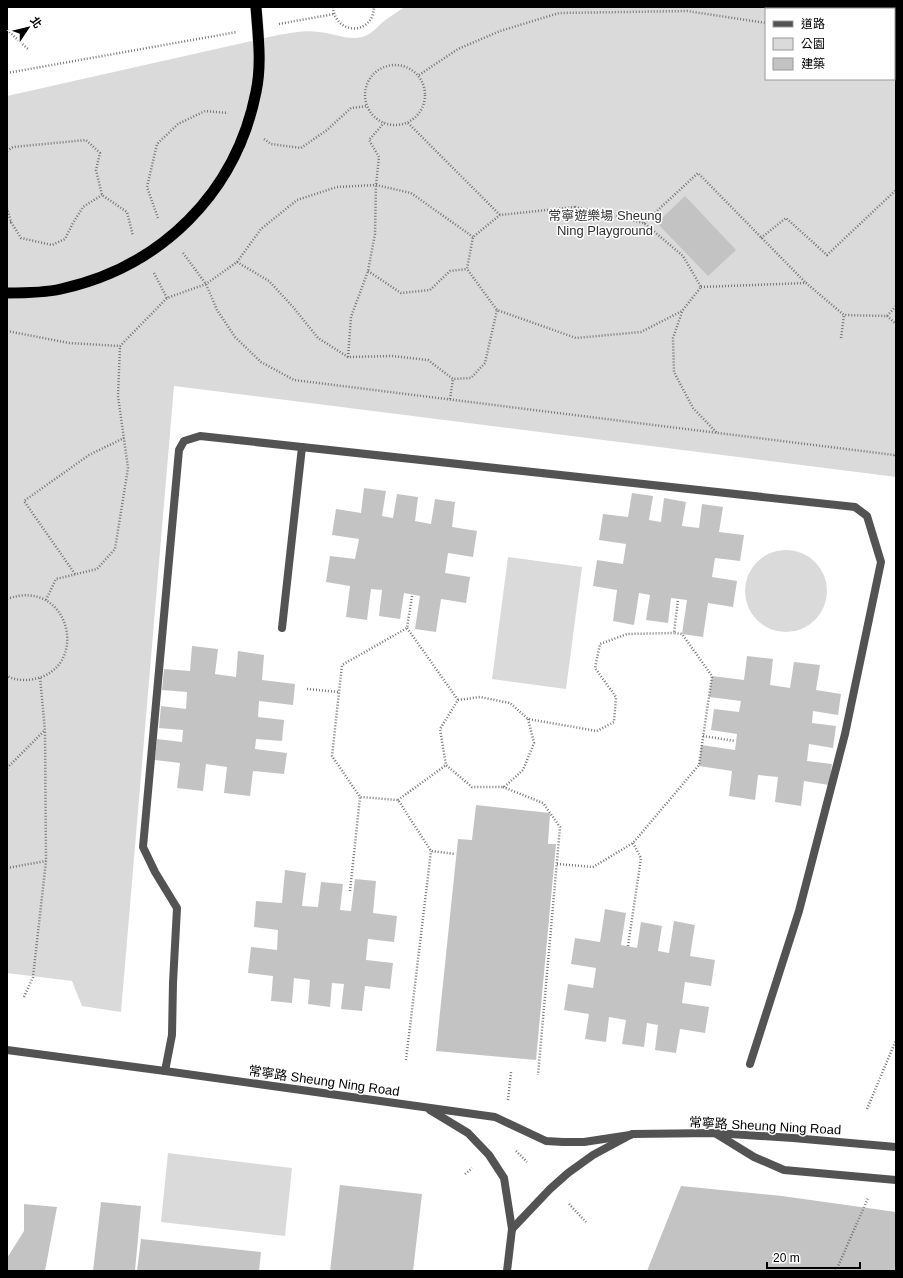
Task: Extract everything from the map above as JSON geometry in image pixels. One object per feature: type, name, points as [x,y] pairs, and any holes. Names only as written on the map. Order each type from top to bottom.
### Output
[{"type":"highway","points":[[7,293],[33,293],[60,289],[117,271],[166,241],[208,200],[228,168],[238,148],[257,90],[260,48],[256,7]]},
{"type":"street","points":[[165,1071],[172,1035],[172,983],[177,908],[155,872],[143,847],[179,450],[184,442],[200,436],[855,507],[867,516],[881,562],[847,726],[799,911],[750,1064]]},
{"type":"street","points":[[282,628],[302,447]]},
{"type":"street","name":"常寧路 Sheung Ning Road","points":[[7,1050],[495,1117],[546,1141],[584,1142],[632,1134],[716,1133],[896,1147]]},
{"type":"street","points":[[426,1107],[468,1133],[489,1155],[504,1178],[512,1229],[507,1271]]},
{"type":"street","points":[[716,1133],[754,1157],[784,1170],[896,1180]]},
{"type":"street","name":"常寧路 Sheung Ning Road","points":[[512,1229],[550,1189],[568,1173],[593,1155],[632,1134]]},
{"type":"path","points":[[333,7],[334,14],[342,25],[356,29],[368,24],[372,18],[374,7]]},
{"type":"path","points":[[419,75],[458,49],[500,31],[559,13],[687,11],[765,23]]},
{"type":"path","points":[[272,25],[334,14]]},
{"type":"path","points":[[7,30],[28,49]]},
{"type":"path","points":[[7,73],[241,31]]},
{"type":"path","points":[[393,64],[412,68],[419,75],[424,83],[426,92],[422,110],[416,117],[408,123],[392,125],[384,123],[371,113],[367,106],[365,97],[366,87],[370,78],[376,71],[384,66],[393,64]]},
{"type":"path","points":[[259,136],[271,144],[301,148],[327,130],[351,108],[367,106]]},
{"type":"path","points":[[160,222],[156,216],[147,187],[157,144],[178,124],[205,111],[230,113]]},
{"type":"path","points":[[348,357],[351,316],[368,271],[375,234],[376,185],[379,157],[368,140],[384,123]]},
{"type":"path","points":[[408,123],[500,215]]},
{"type":"path","points":[[7,151],[13,147],[86,140],[100,153],[96,170],[102,195],[127,212],[132,234],[135,240]]},
{"type":"path","points":[[644,223],[698,173],[806,283],[844,315],[887,316],[896,324]]},
{"type":"path","points":[[46,600],[56,579],[97,569],[115,548],[128,468],[118,396],[120,346],[167,298],[206,284],[237,262],[261,229],[297,200],[337,187],[376,185],[411,193],[472,237]]},
{"type":"path","points":[[761,238],[786,218],[827,255],[896,190]]},
{"type":"path","points":[[7,208],[11,222],[21,238],[52,244],[65,238],[72,223],[83,207],[102,195]]},
{"type":"path","points":[[682,311],[642,332],[576,338],[497,310],[467,269],[472,237],[500,215],[575,207],[644,223],[683,256],[701,287]]},
{"type":"path","points":[[179,247],[206,284],[217,310],[235,337],[261,362],[294,380],[894,455],[896,453]]},
{"type":"path","points":[[237,262],[269,281],[293,307],[318,338],[348,357],[392,356],[428,360],[453,379],[471,378],[485,363],[497,310]]},
{"type":"path","points":[[368,271],[401,293],[430,290],[450,271],[467,269]]},
{"type":"path","points":[[153,272],[167,298]]},
{"type":"path","points":[[718,433],[694,408],[674,372],[673,338],[682,311],[701,287],[806,283]]},
{"type":"path","points":[[887,316],[896,306]]},
{"type":"path","points":[[841,338],[844,315]]},
{"type":"path","points":[[7,331],[69,343],[120,346]]},
{"type":"path","points":[[450,399],[453,379]]},
{"type":"path","points":[[75,574],[24,501],[89,455],[124,438]]},
{"type":"path","points":[[7,599],[17,596],[32,595],[46,600],[56,608],[64,620],[68,633],[67,647],[61,660],[52,670],[40,678],[27,680],[13,679],[7,676]]},
{"type":"path","points":[[412,596],[407,628],[458,700]]},
{"type":"path","points":[[674,633],[678,600]]},
{"type":"path","points":[[350,891],[360,797],[332,756],[342,665],[407,628]]},
{"type":"path","points":[[458,700],[480,697],[510,703],[528,719],[597,731],[614,722],[616,697],[595,668],[600,644],[627,634],[682,634],[712,676],[699,765],[633,843],[593,867],[557,864]]},
{"type":"path","points":[[24,997],[33,977],[46,861],[45,731],[40,678]]},
{"type":"path","points":[[307,689],[339,692]]},
{"type":"path","points":[[458,700],[440,729],[446,765],[472,787],[504,787],[543,803],[560,827],[538,1075]]},
{"type":"path","points":[[504,787],[523,770],[534,743],[528,719]]},
{"type":"path","points":[[7,768],[45,731]]},
{"type":"path","points":[[703,736],[735,741]]},
{"type":"path","points":[[360,797],[398,800],[446,765]]},
{"type":"path","points":[[398,800],[431,851],[406,1060]]},
{"type":"path","points":[[628,946],[641,858],[633,843]]},
{"type":"path","points":[[431,851],[455,854]]},
{"type":"path","points":[[7,868],[46,861]]},
{"type":"path","points":[[867,1109],[896,1040]]},
{"type":"path","points":[[508,1100],[511,1072]]},
{"type":"path","points":[[465,1174],[477,1164]]},
{"type":"path","points":[[836,1271],[868,1198]]},
{"type":"path","points":[[570,1204],[586,1222]]},
{"type":"green space","name":"常寧遊樂場 Sheung Ning Playground","points":[[405,7],[896,7],[896,477],[174,386],[121,1012],[82,1006],[72,981],[7,973],[7,96],[278,35],[314,31],[348,38],[359,38],[370,33],[384,21]]},
{"type":"green space","points":[[786,550],[802,553],[815,562],[824,575],[827,591],[824,607],[815,620],[802,629],[786,632],[770,629],[757,620],[748,607],[745,591],[748,575],[757,562],[770,553]]},
{"type":"green space","points":[[508,557],[582,567],[566,689],[492,679]]},
{"type":"green space","points":[[168,1153],[292,1168],[285,1236],[161,1222]]},
{"type":"building","points":[[685,196],[736,250],[708,276],[657,223]]},
{"type":"building","points":[[364,488],[386,491],[382,516],[393,518],[397,494],[418,497],[415,521],[431,524],[435,499],[455,502],[452,527],[477,531],[473,557],[448,553],[445,573],[470,577],[466,603],[441,599],[436,632],[415,629],[420,596],[404,593],[400,619],[379,616],[382,590],[371,589],[367,620],[346,617],[350,586],[326,582],[330,556],[355,559],[359,539],[332,535],[336,509],[361,513]]},
{"type":"building","points":[[632,493],[653,496],[649,520],[661,522],[664,498],[686,502],[682,526],[699,528],[702,504],[723,507],[719,532],[744,535],[740,561],[715,558],[712,577],[737,581],[733,607],[708,603],[703,637],[682,634],[687,600],[671,598],[668,623],[646,620],[650,595],[639,593],[634,625],[613,621],[617,590],[593,586],[597,560],[623,564],[626,544],[599,540],[603,514],[628,517]]},
{"type":"building","points":[[192,646],[218,649],[215,674],[236,677],[238,651],[264,655],[262,680],[295,684],[293,705],[259,701],[258,717],[284,720],[282,741],[256,739],[255,749],[287,753],[284,774],[253,771],[250,796],[224,793],[227,767],[206,764],[203,791],[177,788],[180,763],[155,760],[157,739],[182,742],[183,730],[159,728],[161,706],[186,709],[187,692],[162,690],[164,669],[190,671]]},
{"type":"building","points":[[747,656],[773,659],[770,685],[790,688],[794,662],[820,665],[816,690],[841,694],[838,715],[813,711],[812,723],[836,726],[833,748],[809,744],[807,761],[832,764],[829,785],[804,781],[801,806],[775,802],[778,777],[758,775],[755,800],[729,796],[732,771],[699,766],[701,745],[735,750],[737,734],[711,730],[714,709],[739,712],[741,701],[709,697],[712,676],[744,680]]},
{"type":"building","points":[[476,805],[550,813],[548,844],[556,844],[536,1060],[436,1051],[458,839],[472,840]]},
{"type":"building","points":[[285,870],[306,873],[302,906],[318,907],[321,882],[343,884],[340,910],[351,911],[355,879],[376,881],[373,913],[397,916],[394,942],[368,939],[366,960],[393,963],[390,989],[365,986],[362,1011],[341,1009],[344,984],[332,983],[330,1007],[308,1004],[310,980],[294,978],[292,1003],[271,1001],[273,976],[248,973],[251,947],[277,950],[278,930],[254,927],[256,901],[282,903]]},
{"type":"building","points":[[605,909],[626,913],[621,945],[637,948],[641,922],[662,926],[658,951],[669,953],[674,921],[695,925],[690,956],[715,960],[711,986],[685,982],[682,1003],[709,1007],[705,1033],[680,1029],[676,1053],[655,1050],[658,1025],[647,1023],[644,1047],[622,1044],[626,1020],[609,1017],[606,1042],[585,1039],[589,1014],[564,1010],[568,984],[593,988],[596,968],[571,964],[575,938],[600,942]]},
{"type":"building","points":[[340,1185],[422,1194],[413,1271],[330,1271]]},
{"type":"building","points":[[681,1186],[782,1196],[896,1212],[896,1271],[647,1271]]},
{"type":"building","points":[[101,1202],[141,1206],[135,1271],[93,1271]]},
{"type":"building","points":[[24,1204],[57,1207],[45,1271],[7,1271],[7,1258],[24,1231]]},
{"type":"building","points":[[141,1239],[261,1252],[259,1271],[137,1271]]}]
